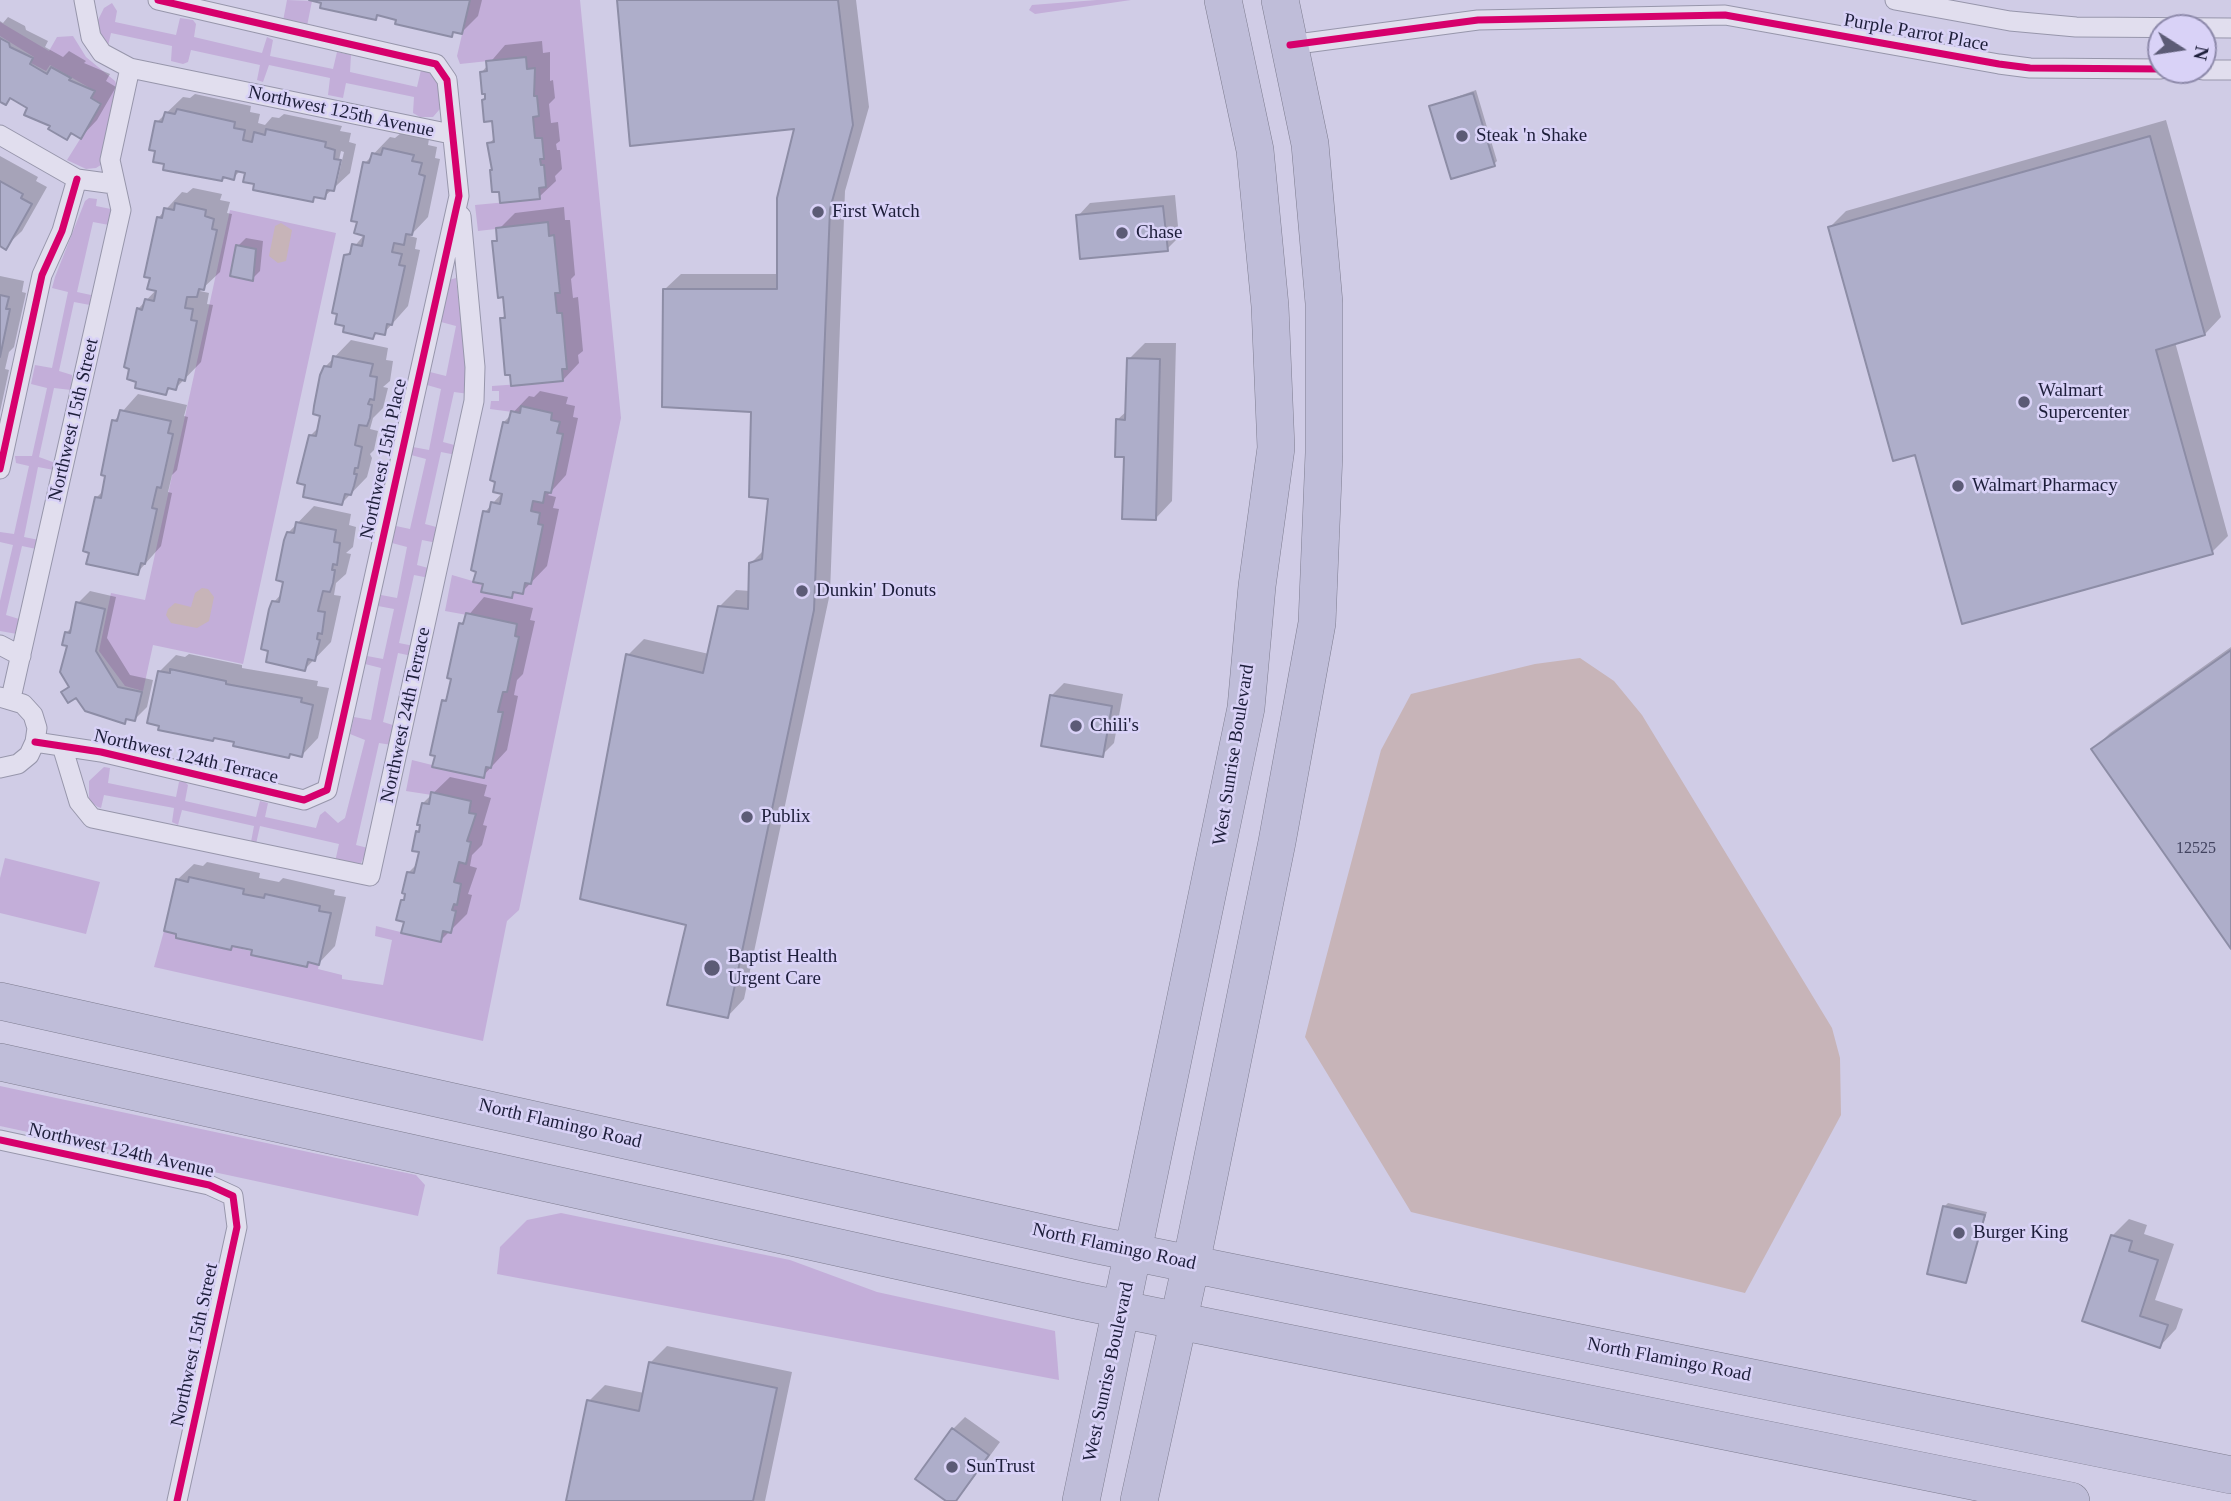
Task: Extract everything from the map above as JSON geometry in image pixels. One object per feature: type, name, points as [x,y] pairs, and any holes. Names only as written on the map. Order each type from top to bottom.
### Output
[{"type":"highway","name":"West Sunrise Boulevard","points":[[1081,1501],[1135,1253],[1246,708],[1257,586],[1276,448],[1270,306],[1255,150],[1223,0]]},
{"type":"highway","points":[[1139,1501],[1191,1264],[1277,842],[1319,593],[1324,453],[1324,303],[1310,144],[1280,0]]},
{"type":"highway","name":"North Flamingo Road","points":[[0,1001],[1135,1253],[2231,1475]]},
{"type":"highway","points":[[0,1062],[1123,1310],[2071,1501]]},
{"type":"street","name":"Northwest 125th Avenue","points":[[84,0],[91,37],[102,53],[130,68],[451,134],[447,80],[436,64],[158,0]]},
{"type":"street","name":"Purple Parrot Place","points":[[1895,0],[2010,21],[2076,27],[2231,28]]},
{"type":"street","name":"Purple Parrot Place","points":[[1290,45],[1478,20],[1725,15],[2030,68],[2147,69]]},
{"type":"street","name":"Northwest 15th Street","points":[[35,742],[37,728],[33,715],[23,704],[5,697],[20,656],[121,210],[110,160],[130,68]]},
{"type":"street","name":"Northwest 15th Place","points":[[327,790],[459,196],[451,134]]},
{"type":"street","points":[[0,135],[77,179],[114,184]]},
{"type":"street","points":[[0,469],[41,275],[62,231],[77,179]]},
{"type":"street","name":"Northwest 24th Terrace","points":[[62,746],[79,802],[92,818],[370,876],[474,401],[475,367],[459,196]]},
{"type":"street","points":[[0,645],[20,656]]},
{"type":"street","points":[[0,768],[18,764],[29,755],[35,742]]},
{"type":"street","name":"Northwest 124th Terrace","points":[[35,742],[101,752],[304,800],[327,790]]},
{"type":"street","name":"Northwest 124th Avenue","points":[[0,1140],[209,1185],[233,1196]]},
{"type":"street","name":"Northwest 15th Street","points":[[177,1501],[237,1227],[233,1196]]},
{"type":"shaded area","points":[[287,0],[312,1],[307,26],[283,21]]},
{"type":"shaded area","points":[[470,0],[580,0],[621,418],[519,910],[507,921],[483,1041],[154,967],[164,931],[176,934],[176,938],[231,950],[232,946],[307,967],[308,962],[319,965],[318,969],[342,975],[342,979],[383,985],[392,940],[375,936],[376,926],[441,942],[443,931],[451,932],[456,911],[452,910],[454,904],[457,904],[461,884],[454,882],[459,862],[466,863],[471,842],[467,841],[476,814],[469,813],[471,801],[406,791],[412,760],[484,778],[486,767],[491,768],[502,712],[498,712],[503,692],[507,692],[519,637],[515,636],[517,624],[445,611],[452,575],[483,584],[482,592],[511,598],[513,592],[523,594],[525,583],[531,584],[543,525],[538,524],[540,513],[531,511],[533,501],[543,503],[545,492],[551,493],[563,435],[557,433],[560,422],[551,420],[552,413],[522,406],[520,413],[490,409],[491,401],[499,401],[499,391],[492,391],[492,386],[563,381],[562,369],[566,369],[562,313],[557,313],[555,293],[560,292],[554,236],[549,236],[548,223],[478,231],[475,205],[539,199],[539,188],[546,187],[544,166],[541,165],[540,159],[543,159],[542,138],[535,138],[533,117],[539,115],[537,96],[534,96],[535,68],[527,69],[526,57],[460,64],[457,56]]},
{"type":"shaded area","points":[[1131,0],[1035,14],[1029,10],[1032,5]]},
{"type":"shaded area","points":[[112,3],[117,11],[115,22],[176,35],[180,18],[193,20],[196,24],[194,37],[262,53],[267,37],[273,40],[270,56],[333,69],[337,52],[351,55],[350,72],[417,87],[421,70],[435,73],[445,103],[433,117],[420,117],[413,113],[414,97],[346,83],[343,98],[328,95],[330,78],[269,65],[263,82],[257,80],[260,65],[191,50],[188,62],[183,64],[171,61],[172,46],[111,33],[108,46],[100,40],[97,22],[104,8]]},
{"type":"shaded area","points":[[0,22],[49,51],[57,37],[73,36],[86,57],[115,81],[118,89],[104,163],[96,168],[86,169],[67,160],[102,104],[92,98],[95,91],[50,65],[46,71],[31,63],[34,57],[0,36]]},
{"type":"shaded area","points":[[89,198],[97,199],[96,206],[111,209],[109,225],[93,222],[77,292],[91,295],[90,305],[74,302],[59,371],[72,375],[71,390],[54,388],[39,457],[58,464],[54,470],[38,467],[24,537],[39,540],[41,550],[22,546],[6,615],[19,619],[17,634],[0,631],[0,601],[13,545],[0,542],[0,532],[14,534],[29,466],[16,463],[15,456],[32,456],[47,388],[31,384],[35,365],[52,368],[68,292],[52,288],[85,201]]},
{"type":"shaded area","points":[[230,210],[336,233],[243,664],[153,645],[143,691],[125,686],[99,651],[111,593],[145,600]]},
{"type":"shaded area","points":[[281,223],[292,230],[286,261],[278,263],[269,256],[275,226]]},
{"type":"shaded area","points":[[456,278],[469,394],[454,392],[443,442],[458,446],[456,455],[441,452],[425,524],[440,528],[437,543],[422,540],[417,565],[432,569],[429,578],[414,575],[399,643],[414,646],[412,656],[398,653],[383,722],[396,726],[392,745],[379,743],[356,845],[368,848],[361,863],[335,862],[339,844],[260,826],[256,844],[251,842],[254,826],[182,810],[178,825],[172,822],[174,808],[104,795],[101,808],[89,801],[89,781],[104,767],[110,768],[108,783],[176,797],[179,782],[184,781],[188,785],[185,801],[256,817],[260,801],[268,803],[265,817],[316,828],[320,815],[325,811],[338,823],[345,818],[365,740],[350,734],[354,717],[371,720],[381,668],[365,664],[367,656],[383,659],[394,609],[378,606],[381,595],[397,598],[407,547],[392,543],[396,526],[410,529],[426,459],[411,455],[413,447],[429,450],[441,389],[427,385],[430,372],[446,376],[456,326],[441,322],[449,280]]},
{"type":"shaded area","points":[[202,588],[208,589],[214,597],[209,621],[197,628],[171,623],[166,615],[168,609],[175,603],[191,607],[195,593]]},
{"type":"shaded area","points":[[1580,658],[1614,681],[1642,715],[1832,1028],[1840,1058],[1841,1115],[1745,1293],[1411,1212],[1305,1037],[1381,750],[1411,694],[1535,664]]},
{"type":"shaded area","points":[[5,858],[100,882],[86,934],[0,913],[0,878]]},
{"type":"shaded area","points":[[0,1086],[416,1175],[425,1185],[418,1216],[0,1126]]},
{"type":"shaded area","points":[[561,1213],[790,1260],[877,1292],[1055,1331],[1059,1380],[497,1274],[500,1247],[527,1220]]},
{"type":"building","points":[[309,0],[470,0],[462,34],[453,32],[452,37],[395,24],[396,20],[377,15],[376,20],[320,8],[321,3]]},
{"type":"building","points":[[617,0],[838,0],[853,125],[830,209],[814,610],[728,1018],[667,1005],[686,925],[580,899],[626,654],[703,673],[718,606],[748,609],[749,563],[762,559],[768,499],[749,497],[751,412],[662,407],[663,289],[777,289],[777,198],[794,129],[630,146]]},
{"type":"building","points":[[0,38],[9,43],[10,47],[33,58],[30,64],[47,74],[51,67],[71,78],[69,80],[95,91],[91,98],[101,104],[81,139],[71,133],[67,140],[48,129],[50,126],[24,115],[27,108],[10,98],[6,105],[0,102]]},
{"type":"building","points":[[526,57],[527,69],[535,68],[534,96],[537,96],[539,116],[533,117],[535,138],[542,138],[544,159],[540,159],[541,165],[544,165],[546,187],[539,188],[540,199],[500,203],[499,192],[492,192],[492,170],[487,143],[494,142],[492,121],[484,122],[482,100],[485,99],[485,94],[482,94],[480,72],[487,71],[486,61]]},
{"type":"building","name":"Steak 'n Shake","points":[[1473,93],[1495,166],[1451,179],[1429,106]]},
{"type":"building","points":[[177,109],[235,122],[234,128],[245,130],[243,140],[252,142],[254,132],[265,135],[266,129],[326,142],[325,147],[335,150],[334,159],[341,160],[334,191],[327,190],[325,199],[314,197],[313,202],[253,190],[254,184],[243,182],[245,173],[236,171],[234,180],[223,177],[222,181],[163,170],[164,164],[153,162],[155,151],[149,150],[155,121],[162,122],[165,112],[175,114]]},
{"type":"building","name":"Walmart Supercenter","points":[[2150,136],[2205,335],[2156,350],[2213,554],[1962,624],[1915,455],[1893,461],[1828,227]]},
{"type":"building","points":[[383,148],[414,155],[412,161],[422,163],[419,174],[425,176],[412,235],[406,234],[404,245],[394,243],[392,252],[402,254],[399,265],[405,266],[392,325],[387,324],[385,335],[375,333],[373,339],[343,332],[344,326],[335,324],[337,314],[332,313],[344,255],[350,254],[352,244],[362,246],[364,236],[354,233],[357,222],[351,221],[363,162],[369,163],[372,153],[381,155]]},
{"type":"building","points":[[0,181],[23,194],[21,198],[32,204],[6,250],[0,246]]},
{"type":"building","points":[[175,203],[206,210],[205,216],[214,219],[212,229],[217,230],[204,290],[199,289],[197,297],[187,297],[185,308],[193,309],[191,320],[197,321],[185,381],[179,379],[176,390],[168,388],[166,395],[135,388],[136,382],[127,379],[129,369],[124,367],[137,308],[142,310],[145,299],[154,301],[156,291],[147,289],[150,278],[144,277],[157,217],[162,218],[164,208],[174,210]]},
{"type":"building","name":"Chase","points":[[1163,206],[1168,251],[1080,259],[1076,215]]},
{"type":"building","points":[[548,222],[549,236],[554,235],[560,293],[555,293],[557,313],[562,313],[567,369],[562,369],[563,381],[511,386],[510,375],[505,375],[500,318],[505,318],[503,297],[498,298],[492,241],[497,241],[496,228]]},
{"type":"building","points":[[236,245],[256,249],[253,281],[230,276]]},
{"type":"building","points":[[0,295],[9,297],[6,309],[10,309],[0,357]]},
{"type":"building","points":[[333,356],[373,364],[370,376],[377,377],[374,400],[370,399],[368,404],[372,405],[367,426],[359,425],[355,445],[362,447],[358,468],[355,468],[354,474],[357,474],[354,486],[351,495],[345,494],[342,505],[303,497],[305,485],[297,483],[309,435],[316,436],[320,416],[313,414],[320,375],[324,366],[331,367]]},
{"type":"building","points":[[1127,358],[1160,359],[1156,520],[1122,519],[1124,457],[1115,457],[1116,419],[1125,420]]},
{"type":"building","points":[[521,406],[552,413],[551,420],[560,422],[557,433],[563,434],[551,493],[545,492],[543,503],[533,501],[531,511],[540,513],[538,524],[543,525],[531,584],[525,583],[523,594],[513,592],[512,598],[481,592],[483,584],[473,582],[476,572],[471,570],[483,511],[489,512],[491,502],[500,504],[502,494],[493,492],[495,482],[490,480],[503,422],[508,423],[511,411],[520,413]]},
{"type":"building","points":[[120,410],[171,421],[168,433],[173,434],[161,488],[157,487],[152,508],[157,509],[145,564],[141,563],[138,575],[86,564],[89,553],[83,551],[95,497],[101,498],[105,476],[101,475],[112,420],[117,421]]},
{"type":"building","points":[[296,522],[336,530],[334,542],[340,543],[337,565],[333,564],[333,583],[330,592],[323,591],[318,611],[325,612],[322,634],[318,633],[317,639],[320,640],[315,661],[308,659],[305,671],[266,662],[268,651],[261,649],[272,601],[279,602],[283,582],[276,580],[284,540],[287,532],[294,533]]},
{"type":"building","points":[[76,602],[105,609],[96,651],[118,687],[142,692],[135,721],[126,719],[125,724],[85,711],[76,698],[68,703],[61,692],[69,687],[60,672],[67,646],[62,645],[65,632],[70,633]]},
{"type":"building","points":[[466,613],[517,624],[515,636],[519,637],[507,692],[503,692],[498,712],[503,712],[491,768],[486,767],[484,778],[432,767],[435,756],[430,755],[442,700],[446,701],[451,679],[447,678],[459,623],[463,624]]},
{"type":"building","points":[[2231,650],[2231,949],[2091,749]]},
{"type":"building","points":[[170,669],[226,681],[226,684],[302,698],[301,702],[313,705],[302,757],[290,754],[289,758],[233,746],[234,742],[214,738],[213,741],[158,730],[159,726],[147,723],[158,671],[170,673]]},
{"type":"building","name":"Chili's","points":[[1050,695],[1112,706],[1103,757],[1041,746]]},
{"type":"building","points":[[431,792],[471,801],[469,813],[476,814],[467,841],[471,842],[466,864],[459,862],[454,882],[461,884],[457,905],[454,904],[452,910],[456,911],[451,933],[443,931],[441,942],[401,933],[404,922],[396,920],[401,900],[404,900],[405,894],[402,893],[407,872],[414,873],[419,852],[412,851],[416,831],[419,832],[420,825],[417,825],[422,803],[429,804]]},
{"type":"building","points":[[189,877],[244,889],[243,894],[264,898],[265,894],[320,906],[319,911],[331,913],[319,965],[308,962],[307,967],[251,955],[252,950],[232,946],[231,950],[176,938],[176,934],[164,931],[176,879],[188,882]]},
{"type":"building","name":"Burger King","points":[[1943,1206],[1985,1215],[1966,1283],[1927,1274]]},
{"type":"building","points":[[2111,1235],[2132,1241],[2129,1251],[2158,1260],[2140,1316],[2168,1325],[2160,1348],[2082,1321]]},
{"type":"building","points":[[649,1362],[777,1388],[753,1501],[566,1501],[587,1400],[639,1411]]},
{"type":"building","name":"SunTrust","points":[[952,1428],[989,1455],[956,1501],[946,1501],[915,1479]]},
{"type":"cycle path","points":[[35,742],[101,752],[304,800],[327,790],[459,196],[447,80],[436,64],[158,0]]},
{"type":"cycle path","points":[[1290,45],[1478,20],[1725,15],[2030,68],[2147,69]]},
{"type":"cycle path","points":[[0,469],[42,275],[62,231],[77,179]]},
{"type":"cycle path","points":[[0,1140],[209,1185],[233,1196],[237,1227],[177,1501]]},
{"type":"place","name":"Steak 'n Shake","points":[[1462,136]]},
{"type":"place","name":"First Watch","points":[[818,212]]},
{"type":"place","name":"Chase","points":[[1122,233]]},
{"type":"place","name":"Walmart Supercenter","points":[[2024,402]]},
{"type":"place","name":"Walmart Pharmacy","points":[[1958,486]]},
{"type":"place","name":"Dunkin' Donuts","points":[[802,591]]},
{"type":"place","name":"Chili's","points":[[1076,726]]},
{"type":"place","name":"Publix","points":[[747,817]]},
{"type":"place","name":"Baptist Health Urgent Care","points":[[712,968]]},
{"type":"place","name":"Burger King","points":[[1959,1233]]},
{"type":"place","name":"SunTrust","points":[[952,1467]]}]
